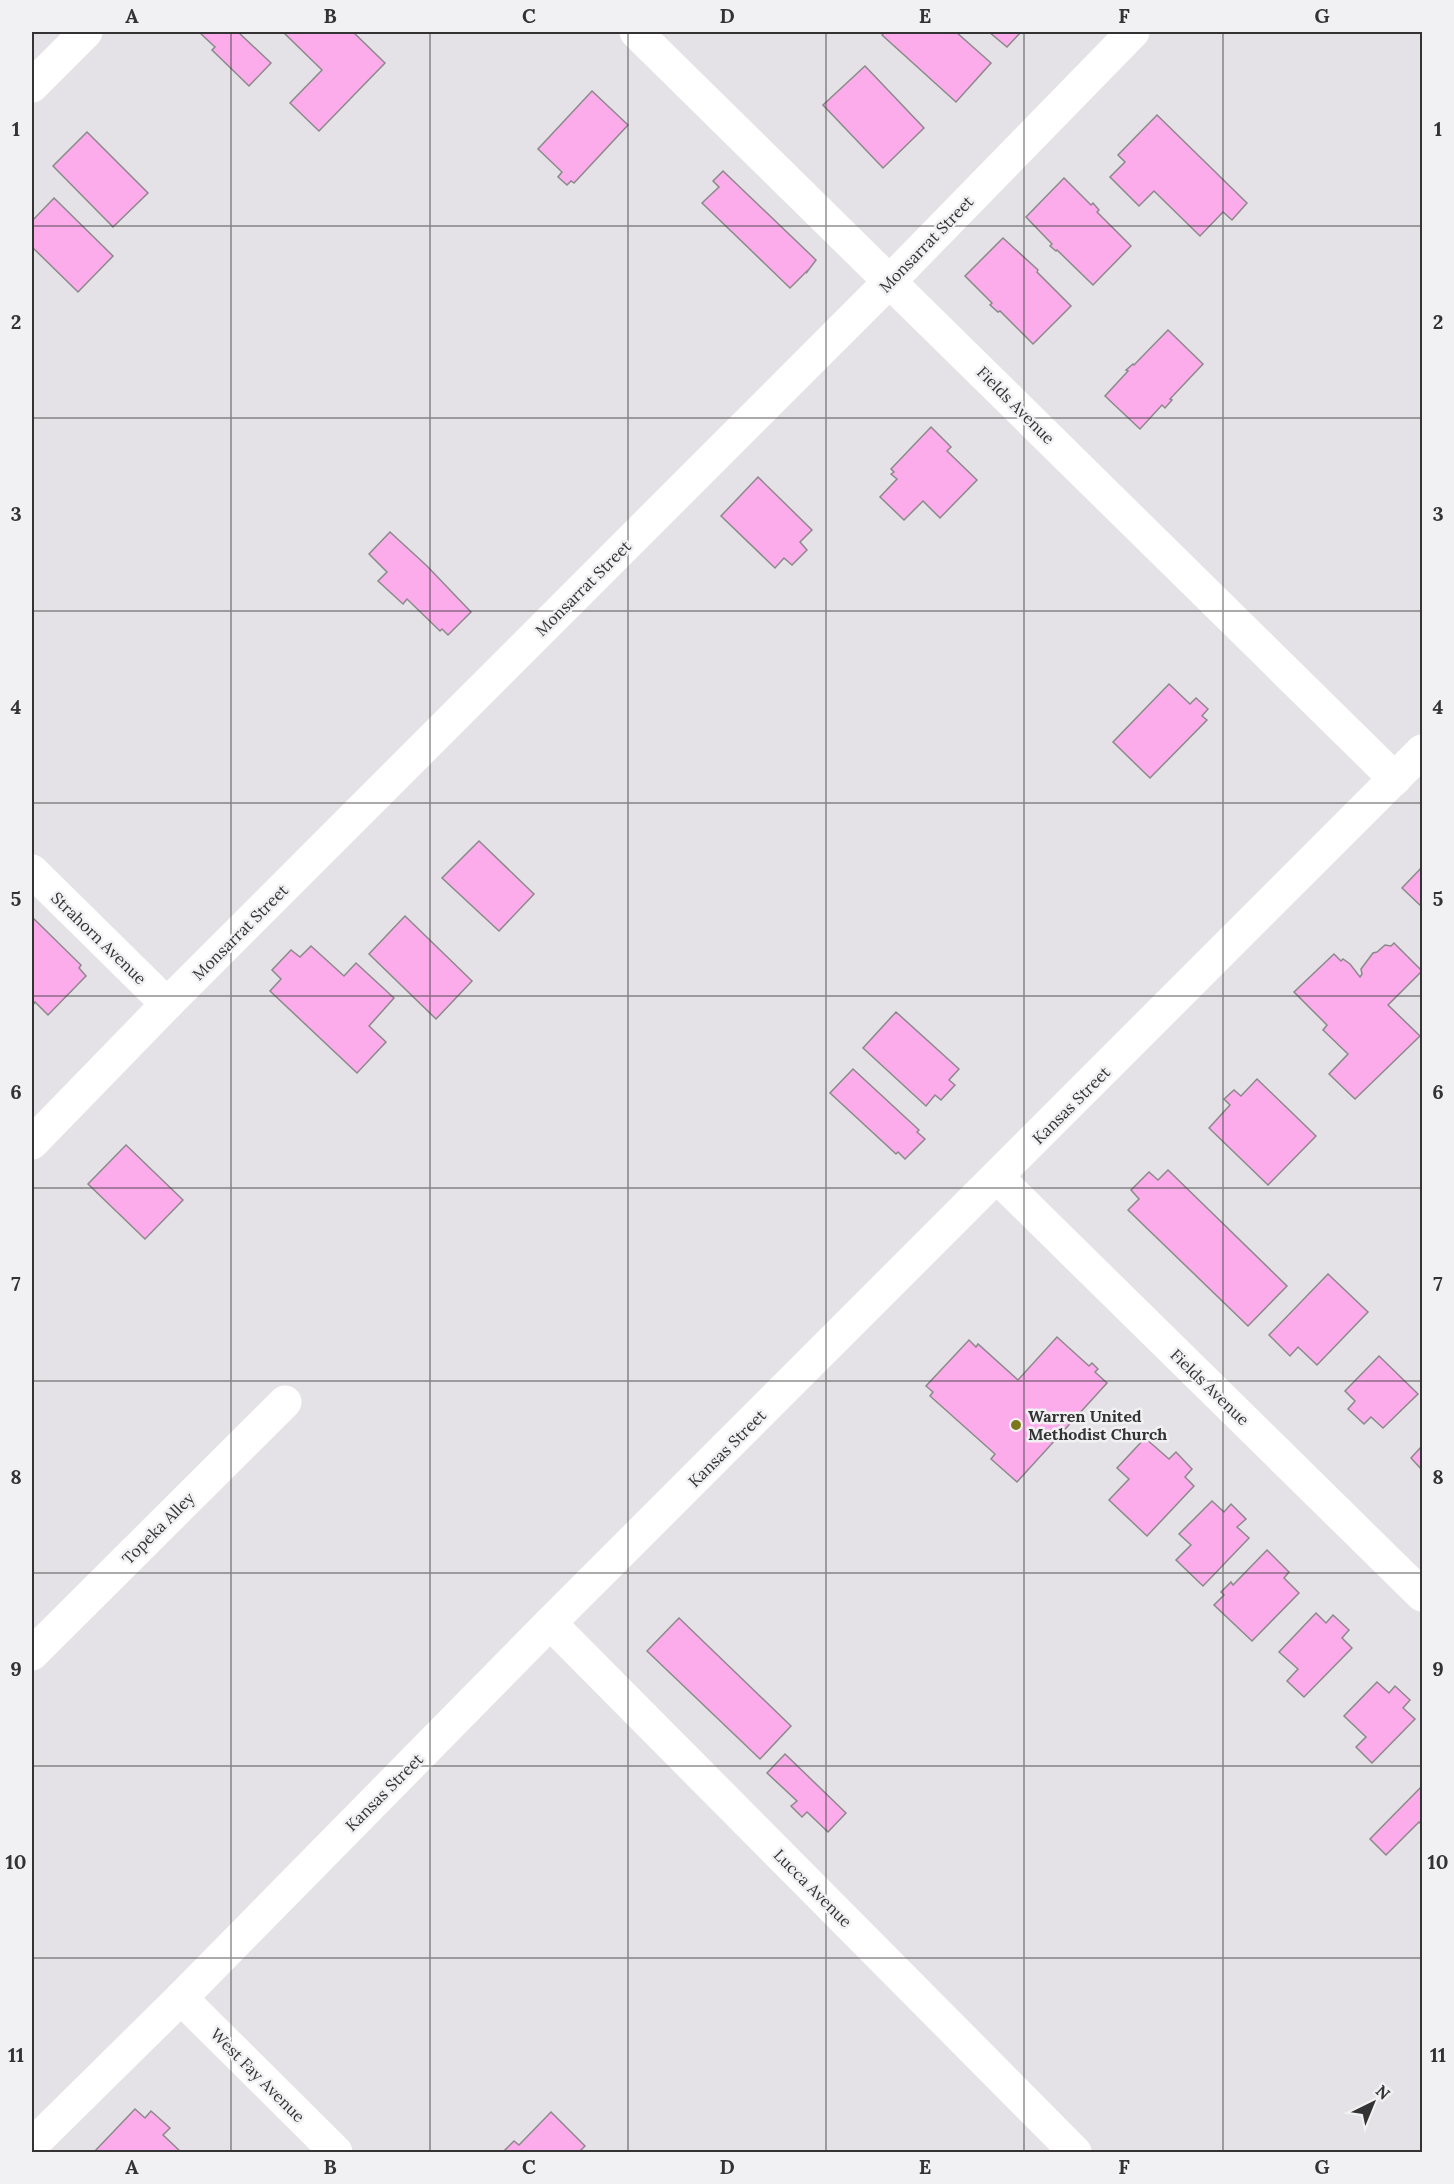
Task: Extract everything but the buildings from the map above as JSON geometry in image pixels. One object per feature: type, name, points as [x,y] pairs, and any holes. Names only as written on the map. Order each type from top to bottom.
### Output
[{"type":"street","points":[[32,86],[86,32]]},
{"type":"street","name":"Fields Avenue","points":[[636,32],[1395,779]]},
{"type":"street","name":"Monsarrat Street","points":[[32,1143],[890,281],[1133,32]]},
{"type":"street","name":"Kansas Street","points":[[32,2145],[1422,751]]},
{"type":"street","name":"Strahorn Avenue","points":[[32,871],[167,1005]]},
{"type":"street","name":"Fields Avenue","points":[[998,1178],[1422,1595]]},
{"type":"street","name":"Topeka Alley","points":[[32,1654],[285,1402]]},
{"type":"street","name":"Lucca Avenue","points":[[550,1623],[1075,2152]]},
{"type":"street","name":"West Fay Avenue","points":[[181,1998],[336,2152]]},
{"type":"place","name":"Warren United Methodist Church","points":[[1016,1425]]}]
